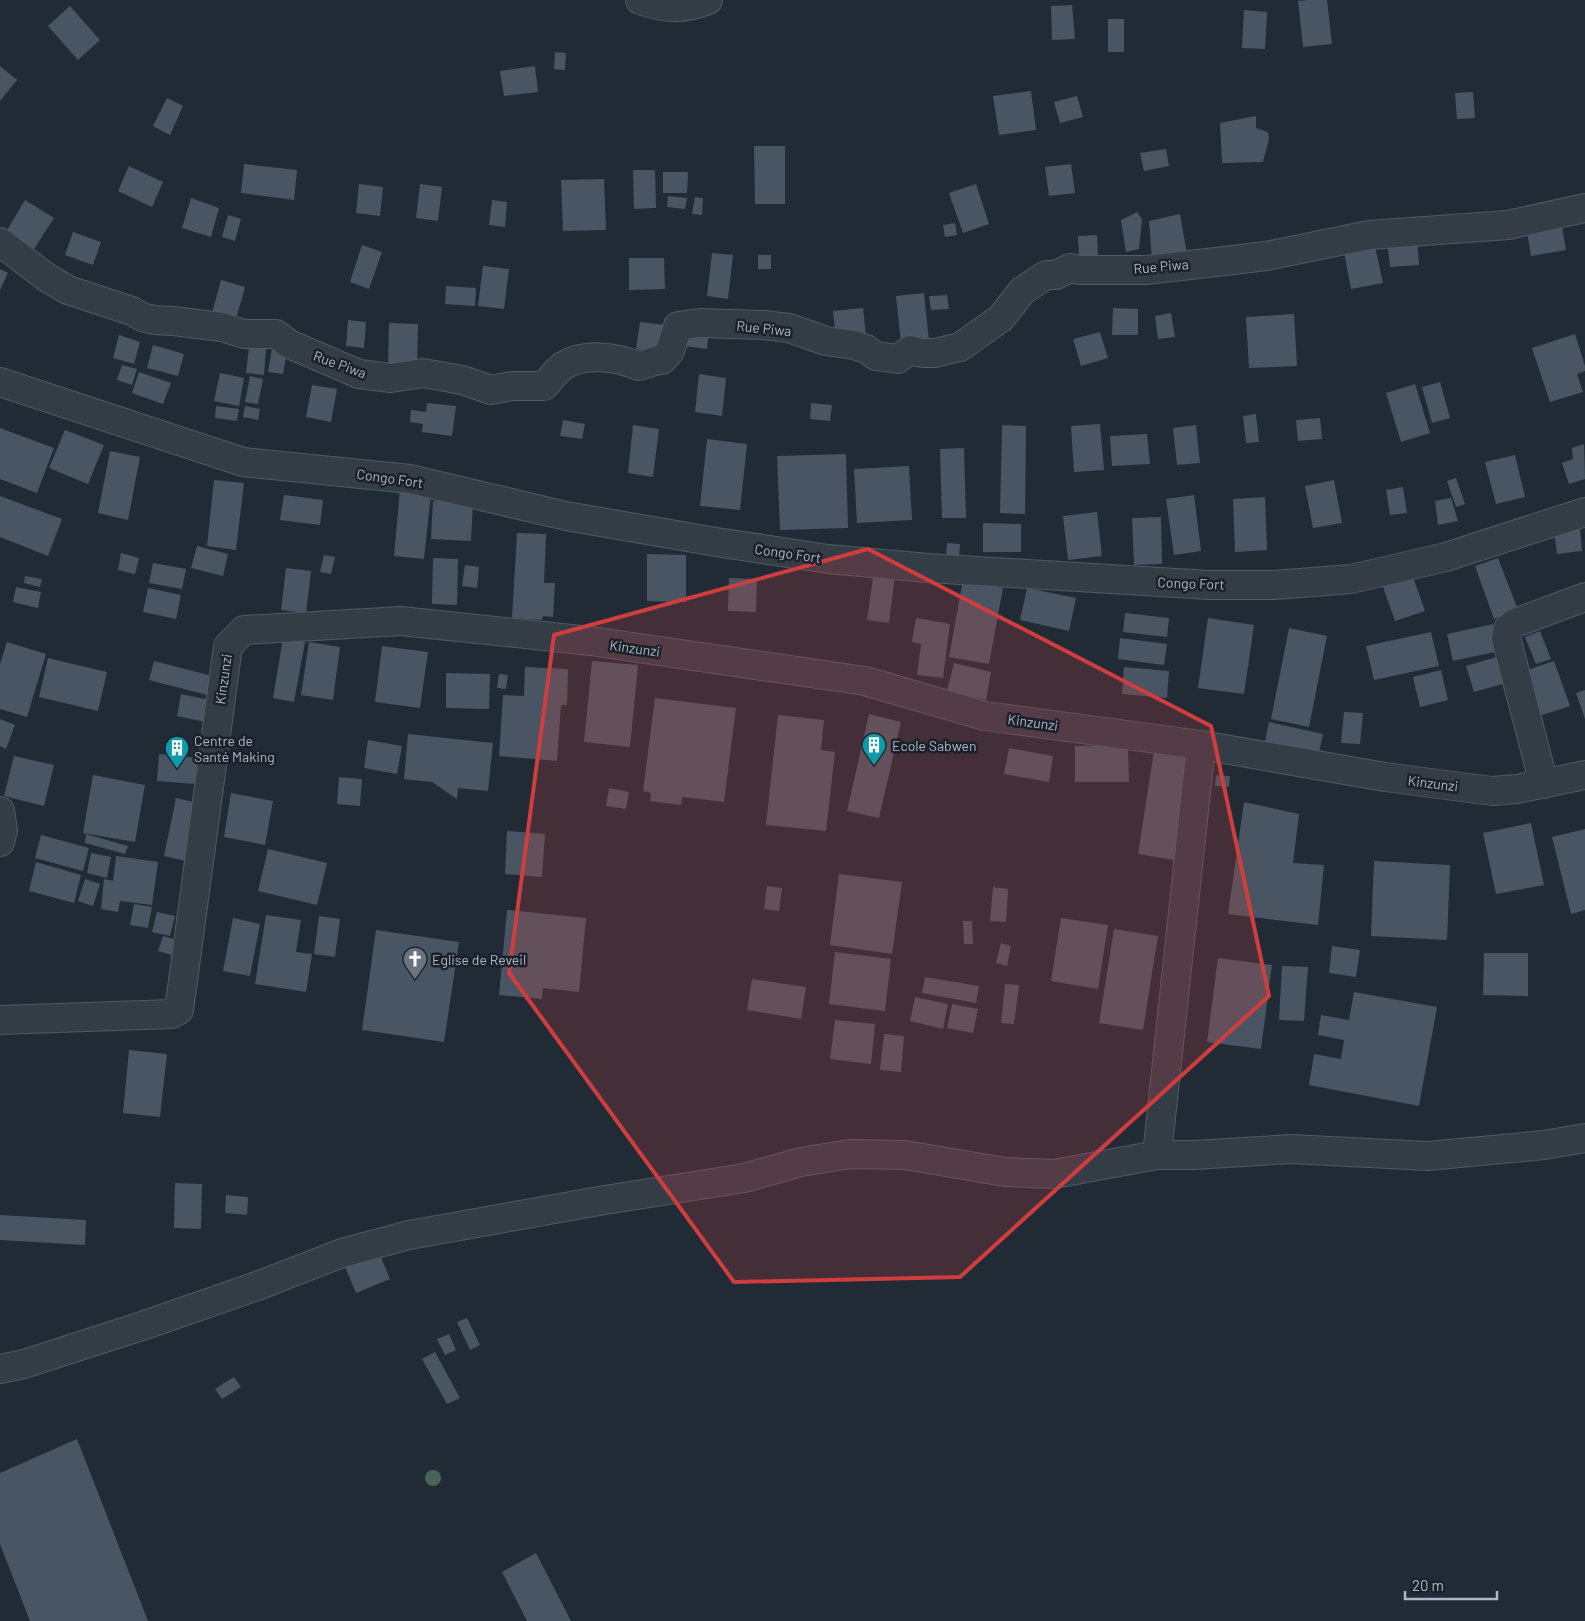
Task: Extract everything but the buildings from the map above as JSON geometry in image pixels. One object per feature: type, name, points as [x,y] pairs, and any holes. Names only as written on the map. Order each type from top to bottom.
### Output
[{"type":"street","points":[[640,0],[659,7],[691,7],[708,0]]},
{"type":"street","name":"Rue Piwa","points":[[0,242],[46,277],[68,290],[132,311],[142,317],[222,327],[244,334],[276,334],[289,344],[359,374],[390,378],[423,373],[462,380],[491,390],[512,386],[544,386],[562,367],[591,357],[628,362],[639,366],[662,360],[670,351],[678,326],[699,324],[764,325],[789,328],[826,341],[854,345],[866,349],[876,356],[887,358],[898,359],[910,350],[935,354],[960,347],[1002,318],[1022,292],[1046,276],[1056,275],[1070,268],[1080,270],[1146,270],[1225,261],[1266,256],[1369,235],[1508,225],[1585,208]]},
{"type":"street","name":"Congo Fort","points":[[0,382],[243,462],[410,479],[566,516],[716,542],[828,559],[928,568],[1208,585],[1275,584],[1351,579],[1446,557],[1585,512]]},
{"type":"street","points":[[1544,784],[1506,638],[1508,629],[1515,623],[1585,597]]},
{"type":"street","name":"Kinzunzi","points":[[0,1020],[172,1014],[179,1010],[228,646],[244,630],[402,621],[591,641],[865,681],[985,716],[1201,745],[1385,777],[1492,791],[1517,789],[1585,775]]},
{"type":"street","points":[[1157,1154],[1201,745]]},
{"type":"street","points":[[0,811],[3,830],[0,842]]},
{"type":"street","points":[[0,1368],[24,1364],[152,1323],[260,1285],[342,1253],[409,1235],[599,1201],[744,1178],[801,1162],[850,1154],[905,1154],[1005,1172],[1054,1174],[1157,1154],[1194,1155],[1290,1150],[1428,1156],[1544,1145],[1585,1138]]},
{"type":"highlighted area","points":[[868,549],[1211,726],[1269,996],[960,1277],[734,1282],[509,973],[554,635]]},
{"type":"place","name":"Ecole Sabwen","points":[[874,766]]},
{"type":"place","name":"Centre de Santé Making","points":[[177,769]]},
{"type":"place","name":"Eglise de Reveil","points":[[415,980]]}]
